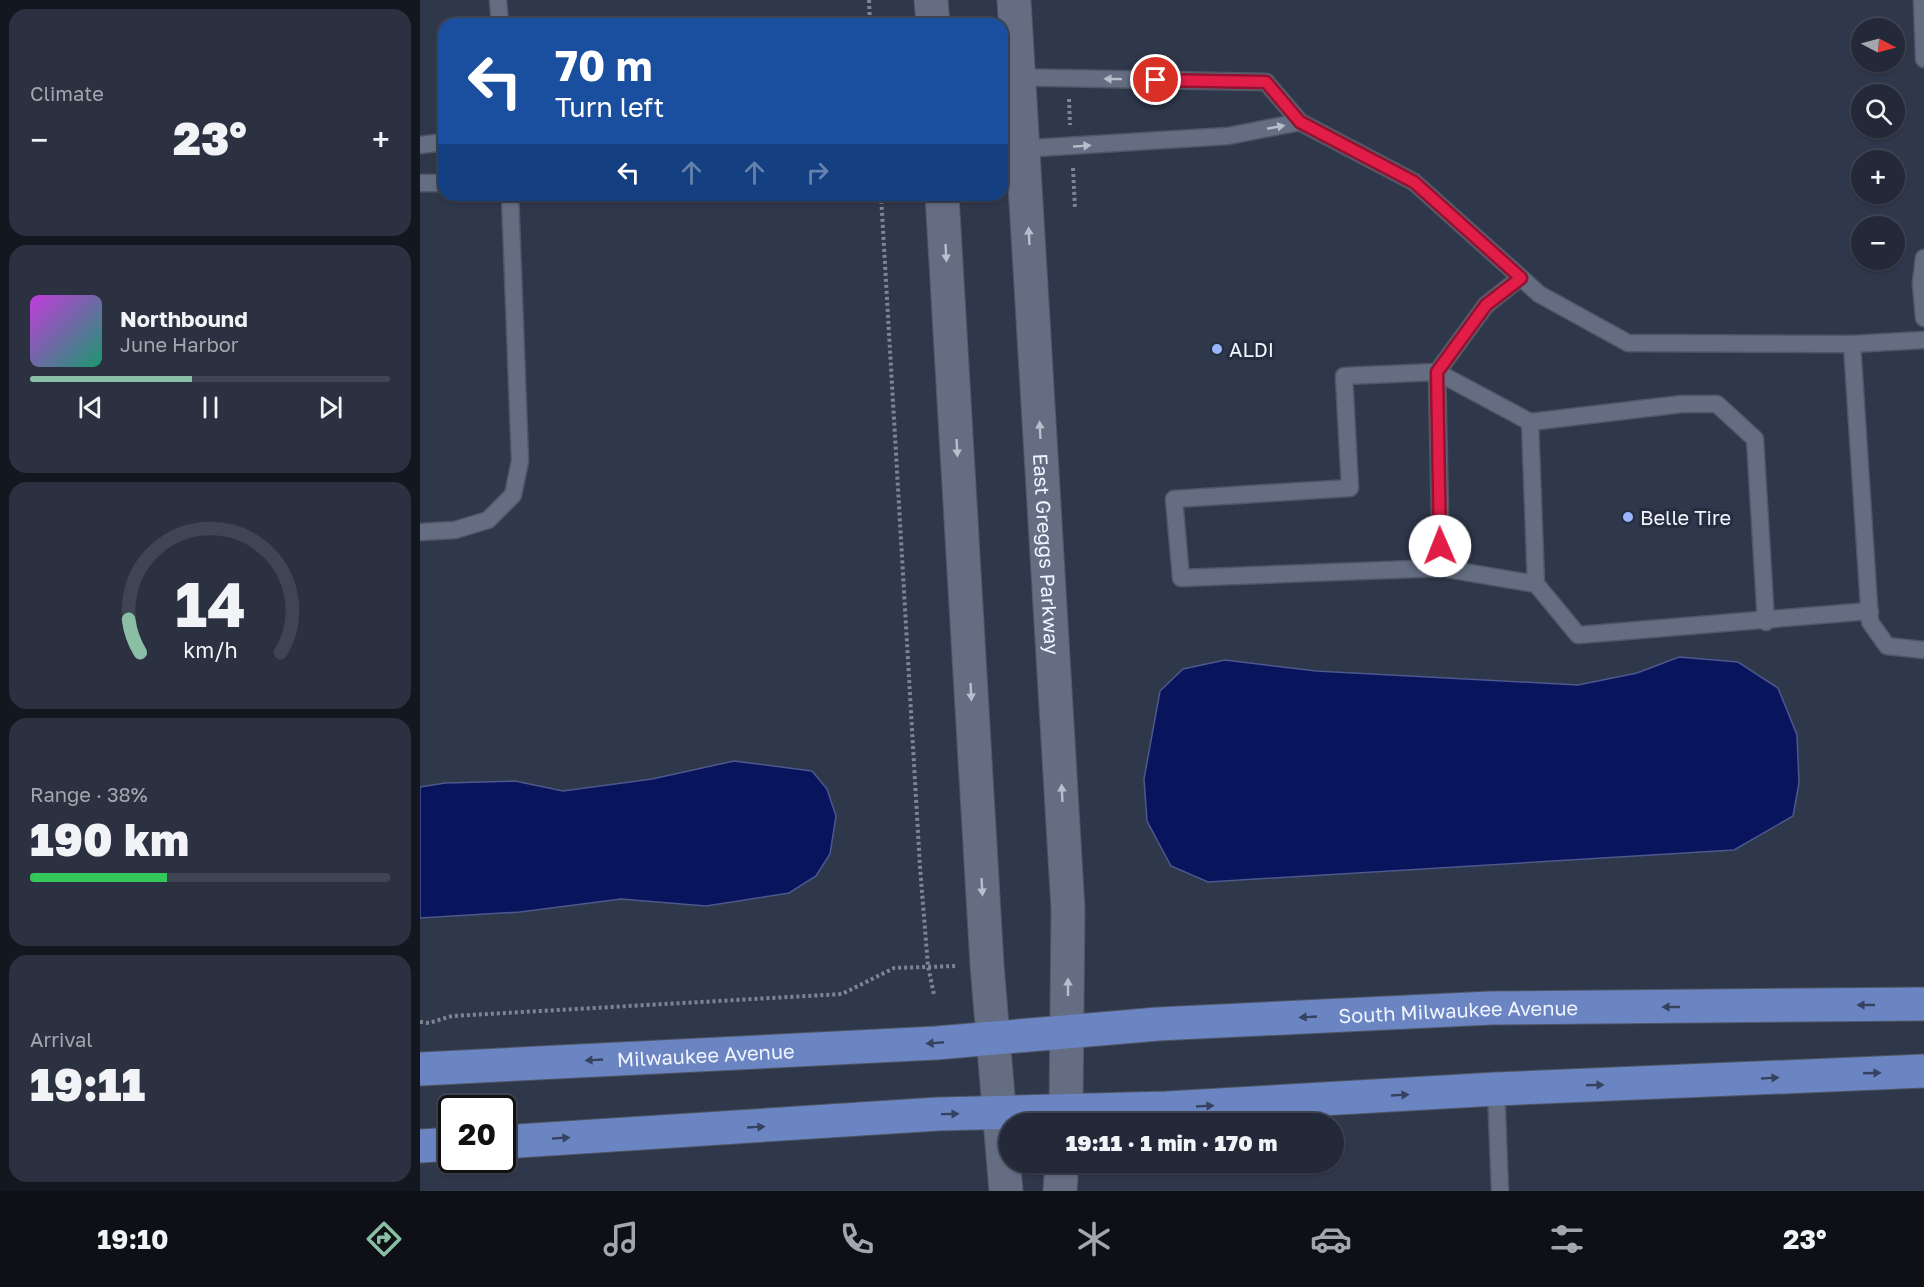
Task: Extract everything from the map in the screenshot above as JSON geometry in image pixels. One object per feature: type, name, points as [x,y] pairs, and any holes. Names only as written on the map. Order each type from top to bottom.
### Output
[{"type":"main road","name":"South Milwaukee Avenue","points":[[993,1037],[1158,1024],[1491,1008],[1924,1005]]},
{"type":"main road","name":"Milwaukee Avenue","points":[[420,1069],[936,1043],[993,1037]]},
{"type":"main road","points":[[1104,1113],[1496,1089],[1924,1071]]},
{"type":"main road","points":[[516,1141],[938,1114],[999,1113]]},
{"type":"main road","points":[[420,1146],[438,1145]]},
{"type":"street","points":[[931,0],[932,18]]},
{"type":"street","name":"East Greggs Parkway","points":[[1014,0],[1010,77],[1013,150],[1068,909],[1066,1113]]},
{"type":"street","points":[[942,201],[987,965],[1000,1113]]},
{"type":"street","points":[[1005,1173],[1006,1191]]},
{"type":"street","points":[[1060,1191],[1061,1173]]},
{"type":"lane","points":[[498,0],[500,18]]},
{"type":"lane","points":[[1922,0],[1924,59]]},
{"type":"lane","points":[[1010,77],[1266,82],[1300,122],[1414,182],[1539,294],[1628,343],[1852,344],[1924,340]]},
{"type":"lane","points":[[1013,150],[1228,136],[1300,122]]},
{"type":"lane","points":[[420,145],[438,143]]},
{"type":"lane","points":[[420,183],[438,183]]},
{"type":"lane","points":[[420,532],[455,530],[488,520],[513,495],[520,461],[510,201]]},
{"type":"lane","points":[[1924,258],[1922,284],[1924,318]]},
{"type":"lane","points":[[1441,568],[1437,372],[1486,305],[1521,278]]},
{"type":"lane","points":[[1852,344],[1870,622],[1887,646],[1924,650]]},
{"type":"lane","points":[[1536,584],[1441,568],[1181,578],[1174,499],[1350,488],[1344,376],[1437,372],[1530,422],[1682,404],[1717,404],[1755,439],[1766,622]]},
{"type":"lane","points":[[1530,422],[1536,584],[1578,635],[1766,622],[1870,611]]},
{"type":"lane","points":[[1496,1089],[1500,1191]]},
{"type":"path","points":[[869,0],[870,18]]},
{"type":"path","points":[[881,201],[928,966],[934,995]]},
{"type":"path","points":[[420,1022],[429,1023],[452,1016],[842,994],[894,968],[957,966]]},
{"type":"shaded area","points":[[1679,657],[1738,662],[1778,688],[1797,735],[1799,783],[1793,816],[1734,850],[1208,882],[1171,866],[1147,821],[1144,779],[1160,691],[1183,669],[1225,660],[1316,671],[1578,685],[1637,673]]},
{"type":"shaded area","points":[[734,761],[812,771],[827,789],[836,816],[830,854],[816,876],[789,893],[706,906],[621,899],[520,912],[420,918],[420,787],[445,783],[515,781],[563,791],[652,779]]},
{"type":"place","name":"ALDI","points":[[1217,349]]},
{"type":"place","name":"Belle Tire","points":[[1628,517]]},
{"type":"route","points":[[1156,80],[1266,82],[1300,122],[1414,182],[1521,278],[1486,305],[1437,372],[1440,546]]}]
